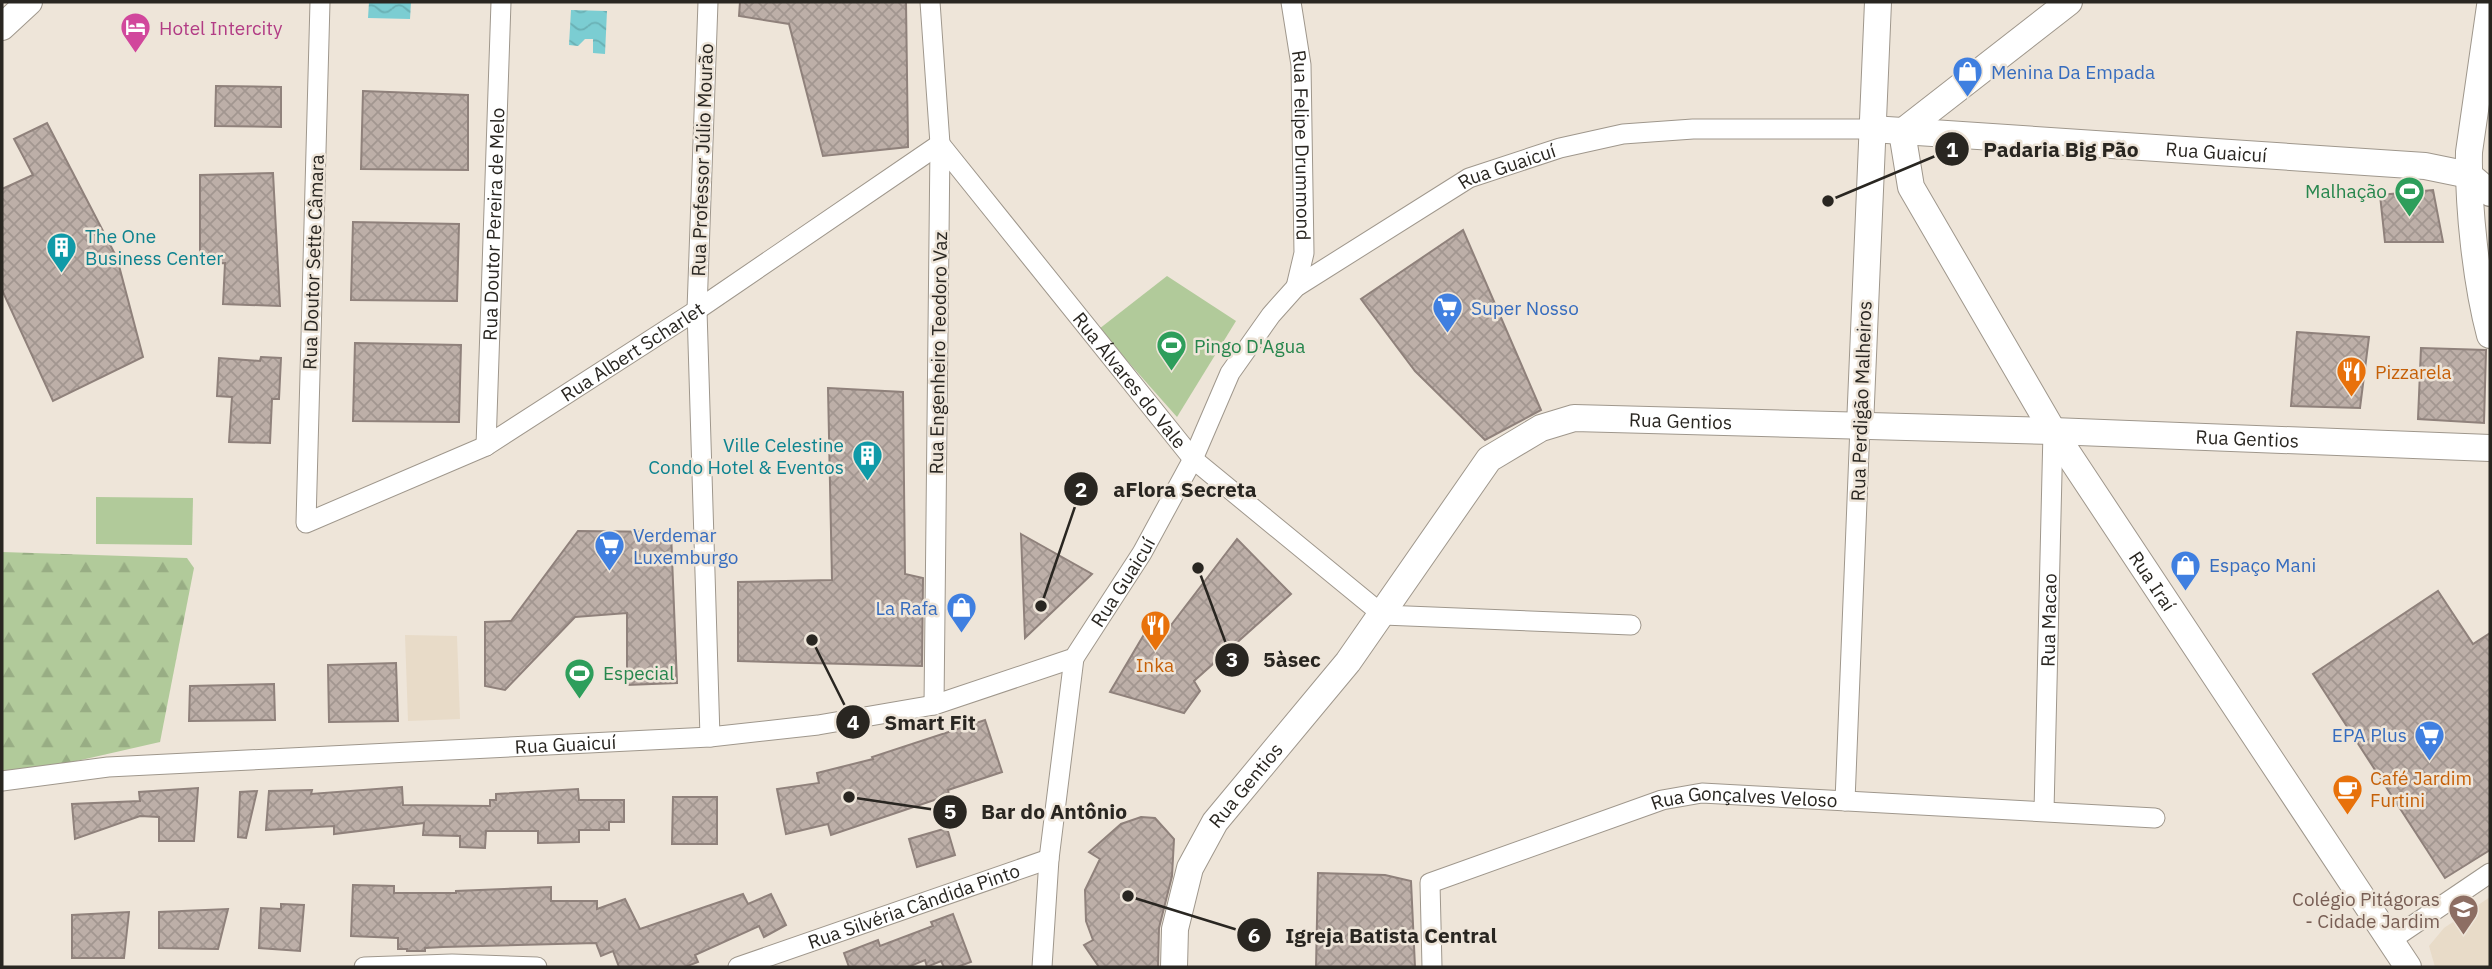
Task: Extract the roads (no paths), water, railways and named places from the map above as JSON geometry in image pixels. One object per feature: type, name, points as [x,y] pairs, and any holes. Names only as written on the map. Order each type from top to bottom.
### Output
[{"type":"street","points":[[2,27],[29,2]]},
{"type":"street","name":"Rua Doutor Sette Câmara","points":[[306,523],[320,2]]},
{"type":"street","name":"Rua Doutor Pereira de Melo","points":[[486,446],[501,2]]},
{"type":"street","name":"Rua Professor Júlio Mourão","points":[[708,2],[697,310],[710,737]]},
{"type":"street","name":"Rua Engenheiro Teodoro Vaz","points":[[930,2],[940,144],[934,705]]},
{"type":"street","name":"Rua Felipe Drummond","points":[[1291,2],[1301,65],[1304,253],[1296,287]]},
{"type":"street","name":"Rua Perdigão Malheiros","points":[[1845,801],[1878,2]]},
{"type":"street","points":[[1902,131],[2069,2]]},
{"type":"street","points":[[2490,6],[2476,164],[2469,206],[2490,335]]},
{"type":"street","name":"Rua Guaicuí","points":[[2,781],[108,767],[710,737],[818,725],[934,705],[1074,658],[1142,553],[1193,459],[1230,373],[1271,315],[1296,287],[1469,178],[1560,148],[1623,134],[1693,129],[1872,130],[2425,166],[2476,164]]},
{"type":"street","name":"Rua Iraí","points":[[1902,131],[1912,187],[2053,431],[2409,967]]},
{"type":"street","name":"Rua Albert Scharlet","points":[[306,523],[486,446],[697,310],[940,144]]},
{"type":"street","name":"Rua Álvares do Vale","points":[[940,144],[1193,459],[1383,615]]},
{"type":"street","points":[[2476,164],[2490,193]]},
{"type":"street","points":[[1996,429],[2016,411],[2029,389]]},
{"type":"street","name":"Rua Gentios","points":[[1174,967],[1175,929],[1189,868],[1215,822],[1273,756],[1383,615],[1489,459],[1541,428],[1574,418],[1996,429],[2490,448]]},
{"type":"street","name":"Rua Macao","points":[[2044,811],[2053,431]]},
{"type":"street","points":[[1383,615],[1631,625]]},
{"type":"street","points":[[1042,967],[1049,859],[1074,658]]},
{"type":"street","name":"Rua Gonçalves Veloso","points":[[1432,967],[1430,883],[1662,800],[1702,793],[2155,818]]},
{"type":"street","name":"Rua Silvéria Cândida Pinto","points":[[738,967],[1049,859]]},
{"type":"street","points":[[2391,940],[2490,873]]},
{"type":"street","points":[[364,967],[452,964],[537,967]]},
{"type":"water","points":[[369,2],[411,2],[410,19],[368,18]]},
{"type":"water","points":[[571,10],[607,11],[605,54],[593,53],[593,39],[585,39],[578,46],[569,45]]},
{"type":"place","name":"Hotel Intercity","points":[[136,55]]},
{"type":"place","name":"Menina Da Empada","points":[[1968,99]]},
{"type":"place","name":"Padaria Big Pão","points":[[1828,201]]},
{"type":"place","name":"Malhação","points":[[2410,218]]},
{"type":"place","name":"The One Business Center","points":[[62,274]]},
{"type":"place","name":"Super Nosso","points":[[1448,335]]},
{"type":"place","name":"Pingo D'Agua","points":[[1171,373]]},
{"type":"place","name":"Pizzarela","points":[[2352,399]]},
{"type":"place","name":"Ville Celestine Condo Hotel & Eventos","points":[[867,483]]},
{"type":"place","name":"5àsec","points":[[1198,568]]},
{"type":"place","name":"Verdemar Luxemburgo","points":[[610,573]]},
{"type":"place","name":"Espaço Mani","points":[[2186,592]]},
{"type":"place","name":"aFlora Secreta","points":[[1041,606]]},
{"type":"place","name":"La Rafa","points":[[961,635]]},
{"type":"place","name":"Smart Fit","points":[[812,640]]},
{"type":"place","name":"Inka","points":[[1155,653]]},
{"type":"place","name":"Especial","points":[[580,700]]},
{"type":"place","name":"EPA Plus","points":[[2430,762]]},
{"type":"place","name":"Bar do Antônio","points":[[849,797]]},
{"type":"place","name":"Café Jardim Furtini","points":[[2347,816]]},
{"type":"place","name":"Igreja Batista Central","points":[[1128,896]]},
{"type":"place","name":"Colégio Pitágoras - Cidade Jardim","points":[[2463,937]]}]
